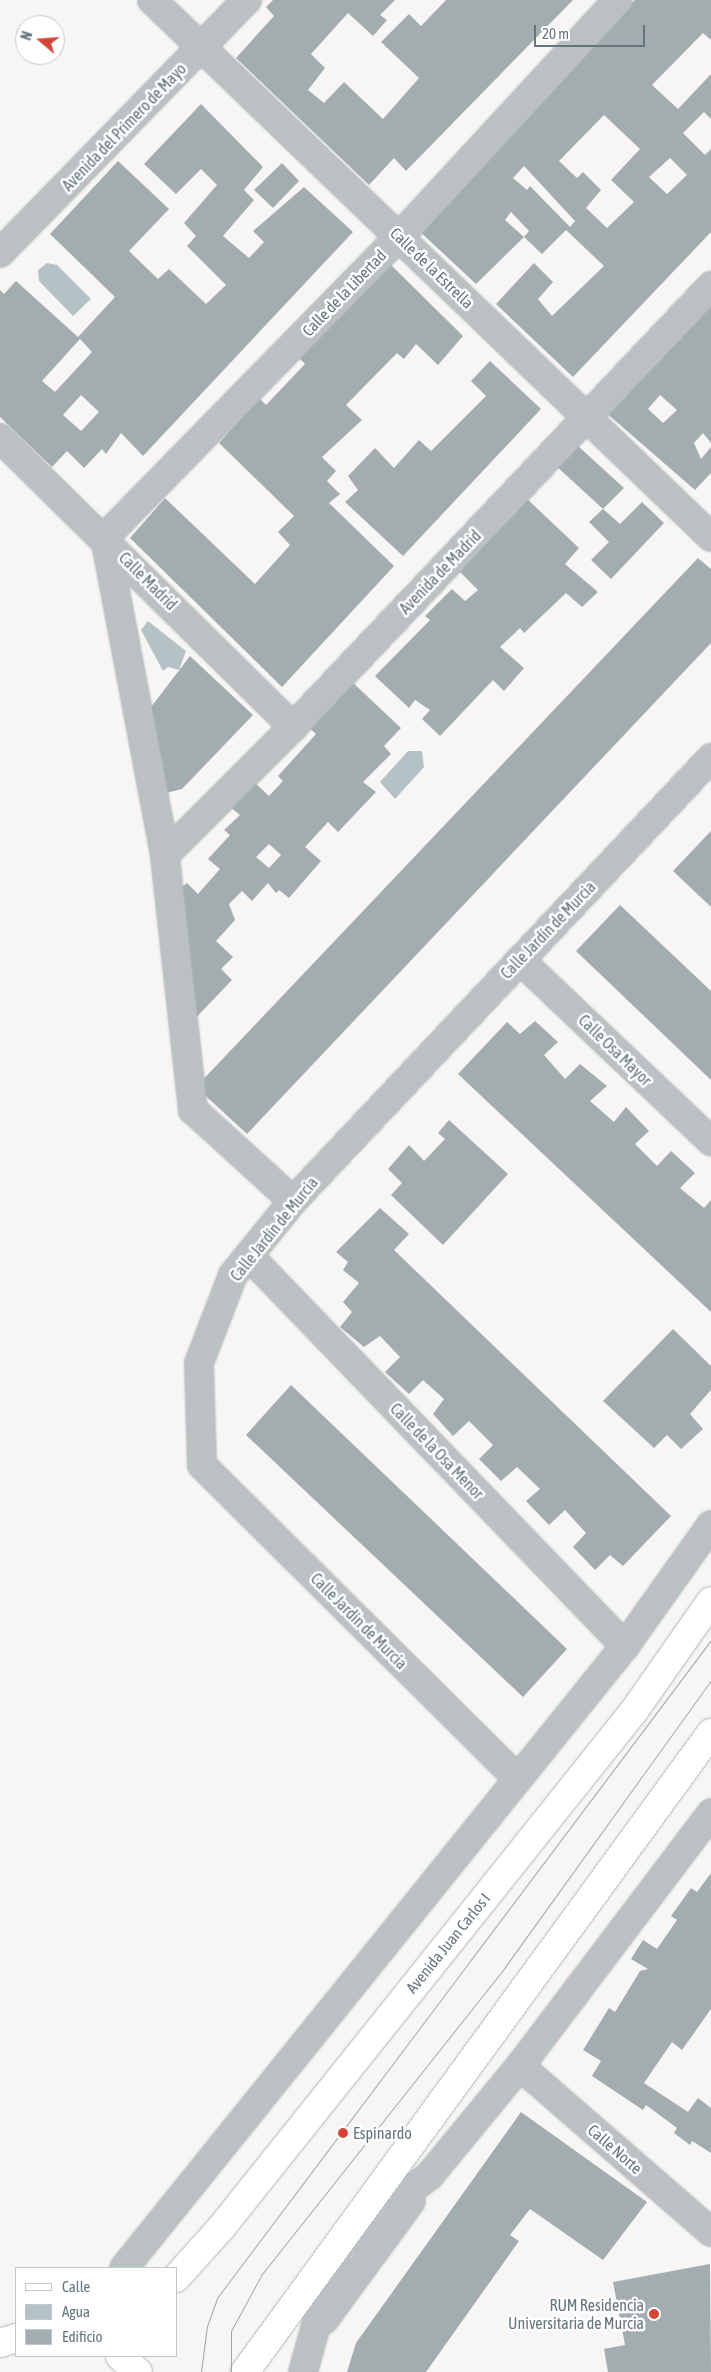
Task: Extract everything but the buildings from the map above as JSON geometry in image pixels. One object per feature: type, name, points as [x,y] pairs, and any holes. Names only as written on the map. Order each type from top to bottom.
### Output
[{"type":"main road","name":"Avenida Juan Carlos I","points":[[178,2276],[221,2228],[634,1711],[711,1601]]},
{"type":"main road","points":[[246,2372],[711,1733]]},
{"type":"main road","points":[[0,2343],[15,2338]]},
{"type":"main road","points":[[121,2357],[138,2372]]},
{"type":"street","name":"Calle de la Estrella","points":[[152,0],[400,236],[711,537]]},
{"type":"street","name":"Avenida del Primero de Mayo","points":[[0,253],[247,0]]},
{"type":"street","name":"Calle de la Libertad","points":[[105,537],[400,236],[618,0]]},
{"type":"street","name":"Avenida de Madrid","points":[[165,855],[292,727],[711,286]]},
{"type":"street","name":"Calle Madrid","points":[[0,438],[105,537],[292,727]]},
{"type":"street","points":[[105,537],[165,855],[193,1110],[292,1201]]},
{"type":"street","name":"Calle Jardín de Murcia","points":[[517,1778],[202,1465],[199,1363],[233,1275],[292,1201],[711,758]]},
{"type":"street","name":"Calle Osa Mayor","points":[[520,960],[711,1141]]},
{"type":"street","name":"Calle de la Osa Menor","points":[[249,1256],[625,1646]]},
{"type":"street","points":[[125,2267],[625,1646],[711,1525]]},
{"type":"street","points":[[314,2334],[430,2176],[520,2066],[711,1813]]},
{"type":"street","name":"Calle Norte","points":[[520,2066],[711,2232]]},
{"type":"street","points":[[302,2372],[338,2247],[430,2176]]},
{"type":"water","points":[[47,263],[57,265],[91,299],[73,316],[39,281],[38,270]]},
{"type":"water","points":[[148,621],[186,651],[179,670],[168,667],[163,671],[141,630]]},
{"type":"water","points":[[408,751],[422,751],[424,767],[395,799],[380,782]]},
{"type":"tram line","points":[[201,2372],[207,2326],[217,2298],[711,1640]]},
{"type":"tram line","points":[[231,2372],[231,2331],[262,2274],[505,1967],[711,1680]]},
{"type":"place","name":"Espinardo","points":[[343,2133]]},
{"type":"place","name":"RUM Residencia Universitaria de Murcia","points":[[654,2314]]}]
